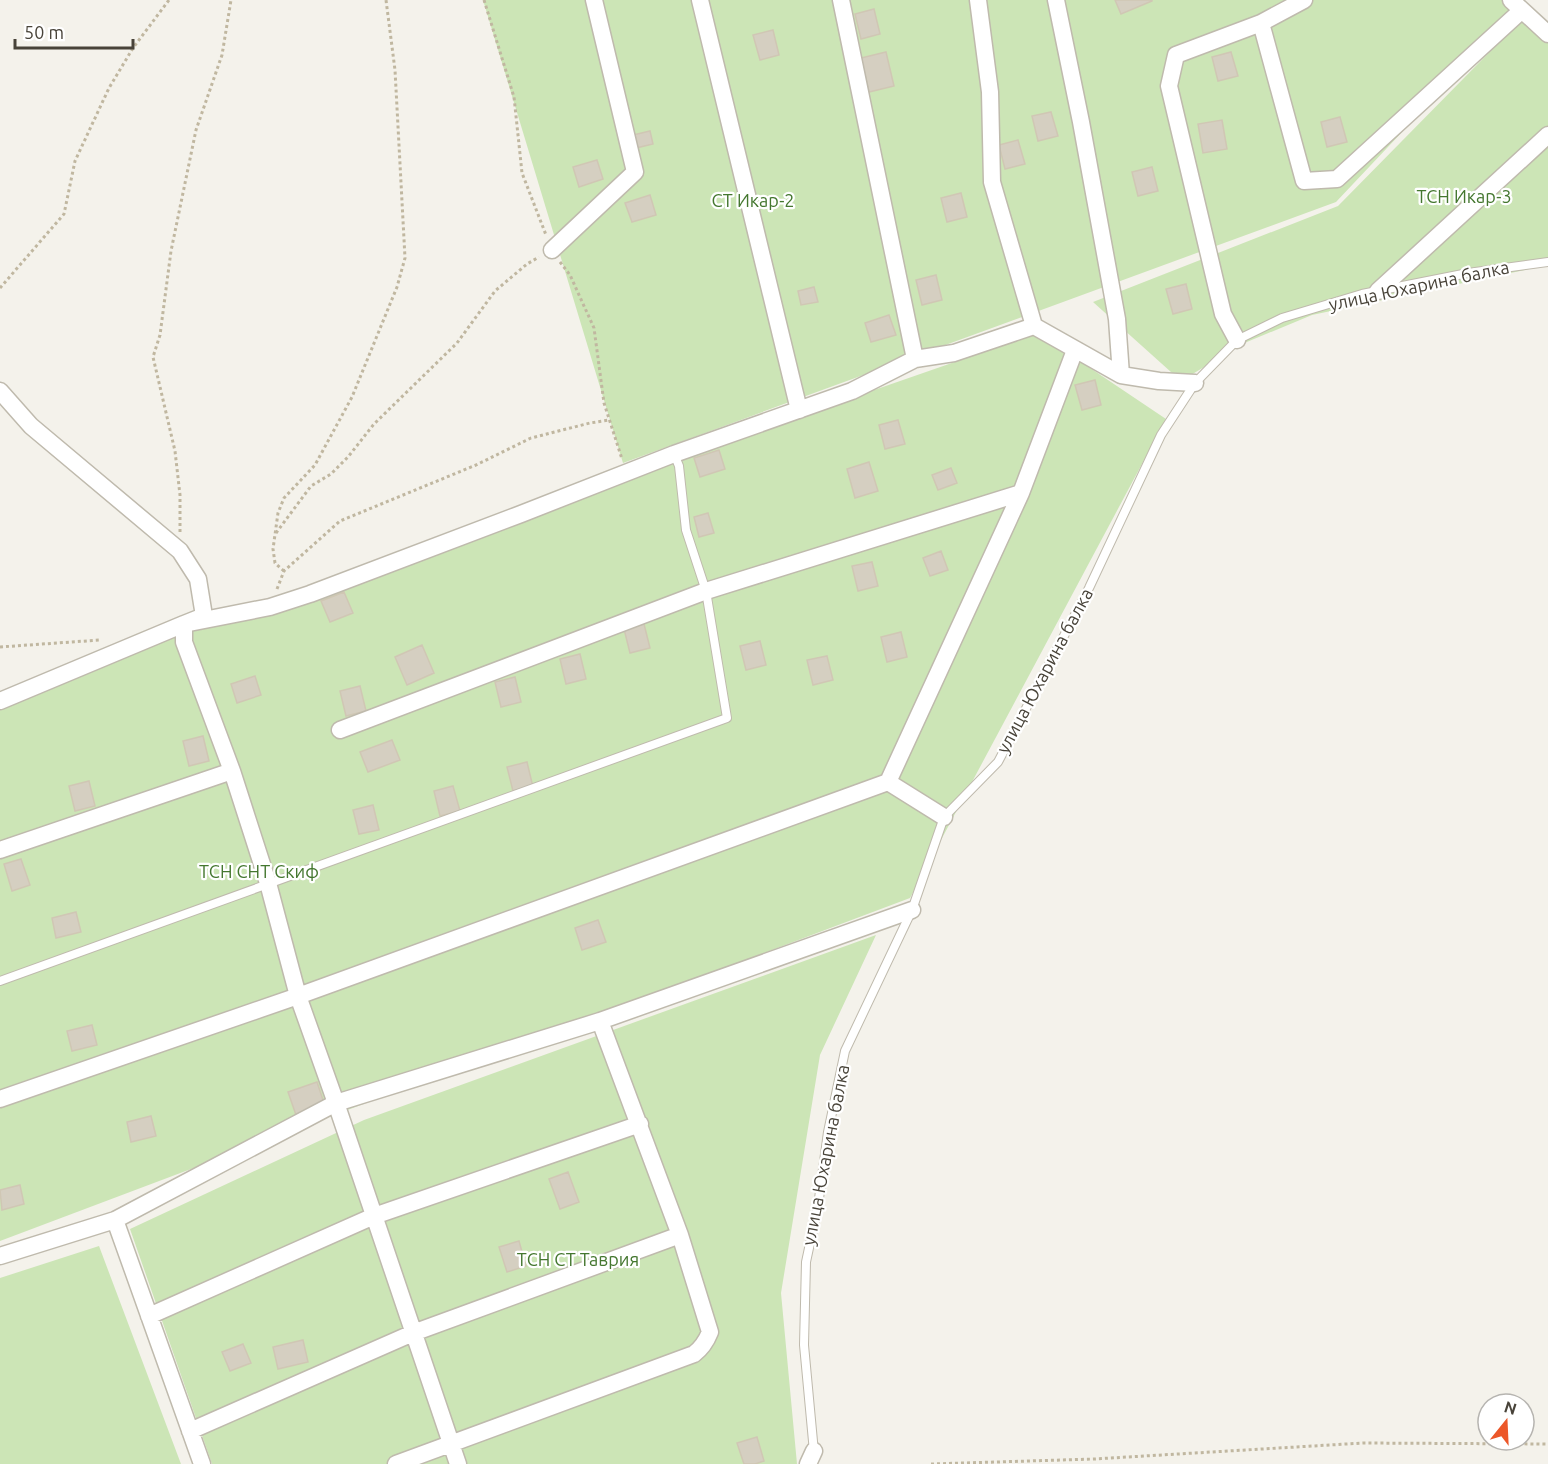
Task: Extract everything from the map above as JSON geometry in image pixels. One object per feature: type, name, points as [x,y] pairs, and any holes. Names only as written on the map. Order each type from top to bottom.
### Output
[{"type":"street","points":[[552,250],[635,172],[594,0]]},
{"type":"street","points":[[700,0],[799,410]]},
{"type":"street","points":[[842,0],[915,359]]},
{"type":"street","points":[[978,0],[990,92],[992,182],[1034,326],[1121,375],[1159,381],[1195,383]]},
{"type":"street","points":[[1056,0],[1117,319],[1121,375]]},
{"type":"street","points":[[1237,340],[1223,314],[1169,86],[1176,55],[1261,22],[1304,0]]},
{"type":"street","points":[[1261,22],[1304,181],[1337,179],[1516,5],[1548,34]]},
{"type":"street","points":[[1378,291],[1548,135]]},
{"type":"street","points":[[184,624],[270,607],[408,558],[674,454],[852,391],[915,359],[954,353],[1034,326]]},
{"type":"street","points":[[0,1099],[298,996],[888,782],[1021,493],[1075,350]]},
{"type":"street","points":[[0,391],[31,426],[180,551],[198,579],[204,616],[0,701]]},
{"type":"street","points":[[340,730],[706,591],[1021,493]]},
{"type":"street","points":[[184,624],[184,642],[232,771],[268,883],[298,996],[458,1464]]},
{"type":"street","points":[[0,850],[232,771]]},
{"type":"street","points":[[888,782],[944,817]]},
{"type":"street","points":[[0,1256],[115,1220],[336,1102],[600,1021],[912,910]]},
{"type":"street","points":[[396,1464],[694,1354],[701,1348],[710,1332],[680,1234],[600,1021]]},
{"type":"street","points":[[149,1316],[374,1216],[640,1124]]},
{"type":"street","points":[[115,1220],[202,1464]]},
{"type":"street","points":[[190,1431],[414,1333],[680,1234]]},
{"type":"lane","name":"улица Юхарина балка","points":[[813,1460],[804,1346],[806,1262],[818,1206],[828,1132],[845,1051],[912,910],[944,817],[998,762],[1089,588],[1161,435],[1195,383],[1237,340],[1282,318],[1378,291],[1468,273],[1548,262]]},
{"type":"lane","points":[[0,981],[727,718],[706,591],[686,530],[679,466],[674,454]]},
{"type":"path","points":[[0,288],[64,214],[75,161],[109,88],[133,48],[169,0]]},
{"type":"path","points":[[180,551],[180,495],[175,451],[153,357],[160,336],[171,251],[196,130],[222,55],[231,0]]},
{"type":"path","points":[[284,570],[275,562],[273,549],[278,513],[284,498],[315,465],[352,397],[397,287],[405,258],[395,70],[386,0]]},
{"type":"path","points":[[275,534],[311,486],[332,474],[374,423],[457,343],[495,291],[527,264],[552,250]]},
{"type":"path","points":[[270,607],[284,570],[340,521],[476,465],[531,438],[609,420]]},
{"type":"path","points":[[0,647],[104,640]]},
{"type":"path","points":[[931,1464],[1094,1459],[1363,1443],[1548,1444]]},
{"type":"green space","name":"СТ Икар-2","points":[[483,0],[1517,0],[1522,5],[1336,202],[623,463]]},
{"type":"green space","name":"ТСН Икар-3","points":[[1530,11],[1548,26],[1548,265],[1312,315],[1242,344],[1181,381],[1093,302],[1338,206]]},
{"type":"green space","name":"ТСН СНТ Скиф","points":[[1038,333],[1166,419],[910,898],[0,1241],[0,694]]},
{"type":"green space","name":"ТСН СТ Таврия","points":[[876,935],[820,1055],[781,1293],[797,1464],[212,1464],[130,1229],[364,1120]]},
{"type":"green space","points":[[99,1246],[181,1464],[0,1464],[0,1278]]},
{"type":"building","points":[[1115,0],[1152,0],[1152,1],[1121,14]]},
{"type":"building","points":[[874,9],[880,34],[861,39],[855,14]]},
{"type":"building","points":[[773,30],[779,55],[760,60],[753,35]]},
{"type":"building","points":[[886,52],[894,86],[869,92],[861,58]]},
{"type":"building","points":[[1231,52],[1238,76],[1218,81],[1212,57]]},
{"type":"building","points":[[1051,112],[1058,136],[1038,141],[1032,116]]},
{"type":"building","points":[[1340,117],[1347,142],[1327,147],[1321,122]]},
{"type":"building","points":[[1222,120],[1227,149],[1203,153],[1198,124]]},
{"type":"building","points":[[650,131],[653,144],[636,148],[633,135]]},
{"type":"building","points":[[1018,140],[1025,164],[1005,169],[999,145]]},
{"type":"building","points":[[597,160],[603,179],[579,187],[573,167]]},
{"type":"building","points":[[1152,167],[1158,191],[1138,196],[1132,172]]},
{"type":"building","points":[[961,193],[967,217],[947,222],[941,198]]},
{"type":"building","points":[[650,195],[656,215],[632,222],[625,203]]},
{"type":"building","points":[[936,275],[942,300],[922,305],[916,280]]},
{"type":"building","points":[[1186,284],[1192,309],[1173,314],[1166,289]]},
{"type":"building","points":[[814,287],[818,302],[801,305],[798,291]]},
{"type":"building","points":[[889,315],[896,335],[871,342],[865,323]]},
{"type":"building","points":[[1095,380],[1101,405],[1082,410],[1075,385]]},
{"type":"building","points":[[898,420],[905,444],[885,449],[879,425]]},
{"type":"building","points":[[719,450],[725,469],[700,477],[694,458]]},
{"type":"building","points":[[869,462],[878,491],[855,498],[847,469]]},
{"type":"building","points":[[951,468],[957,483],[938,490],[932,475]]},
{"type":"building","points":[[708,513],[714,533],[699,537],[694,517]]},
{"type":"building","points":[[941,551],[948,570],[930,576],[923,558]]},
{"type":"building","points":[[872,562],[878,586],[858,591],[852,566]]},
{"type":"building","points":[[344,592],[353,613],[330,622],[321,601]]},
{"type":"building","points":[[644,624],[650,648],[630,653],[624,629]]},
{"type":"building","points":[[901,632],[907,657],[887,662],[881,637]]},
{"type":"building","points":[[760,641],[766,665],[746,670],[740,646]]},
{"type":"building","points":[[422,645],[434,673],[407,685],[395,657]]},
{"type":"building","points":[[580,654],[586,679],[566,684],[560,659]]},
{"type":"building","points":[[827,656],[833,680],[813,685],[807,660]]},
{"type":"building","points":[[255,676],[261,695],[237,703],[231,684]]},
{"type":"building","points":[[515,677],[521,702],[501,707],[495,682]]},
{"type":"building","points":[[360,686],[366,711],[346,716],[340,691]]},
{"type":"building","points":[[203,736],[209,761],[189,766],[183,741]]},
{"type":"building","points":[[392,740],[400,760],[368,772],[360,752]]},
{"type":"building","points":[[527,762],[533,787],[513,791],[507,767]]},
{"type":"building","points":[[89,781],[95,806],[75,811],[69,786]]},
{"type":"building","points":[[453,786],[460,811],[440,816],[434,791]]},
{"type":"building","points":[[373,805],[379,830],[359,834],[353,810]]},
{"type":"building","points":[[21,859],[30,885],[12,891],[4,864]]},
{"type":"building","points":[[76,912],[81,932],[56,938],[52,918]]},
{"type":"building","points":[[598,920],[606,942],[582,950],[575,928]]},
{"type":"building","points":[[92,1025],[97,1045],[72,1051],[67,1031]]},
{"type":"building","points":[[317,1082],[325,1106],[296,1115],[288,1092]]},
{"type":"building","points":[[151,1116],[156,1136],[131,1142],[127,1122]]},
{"type":"building","points":[[568,1172],[579,1202],[560,1209],[549,1179]]},
{"type":"building","points":[[20,1185],[24,1204],[2,1210],[0,1190]]},
{"type":"building","points":[[519,1241],[526,1266],[507,1272],[499,1247]]},
{"type":"building","points":[[303,1340],[308,1362],[278,1369],[273,1347]]},
{"type":"building","points":[[243,1344],[251,1363],[230,1371],[222,1352]]},
{"type":"building","points":[[757,1437],[764,1461],[744,1464],[737,1443]]}]
